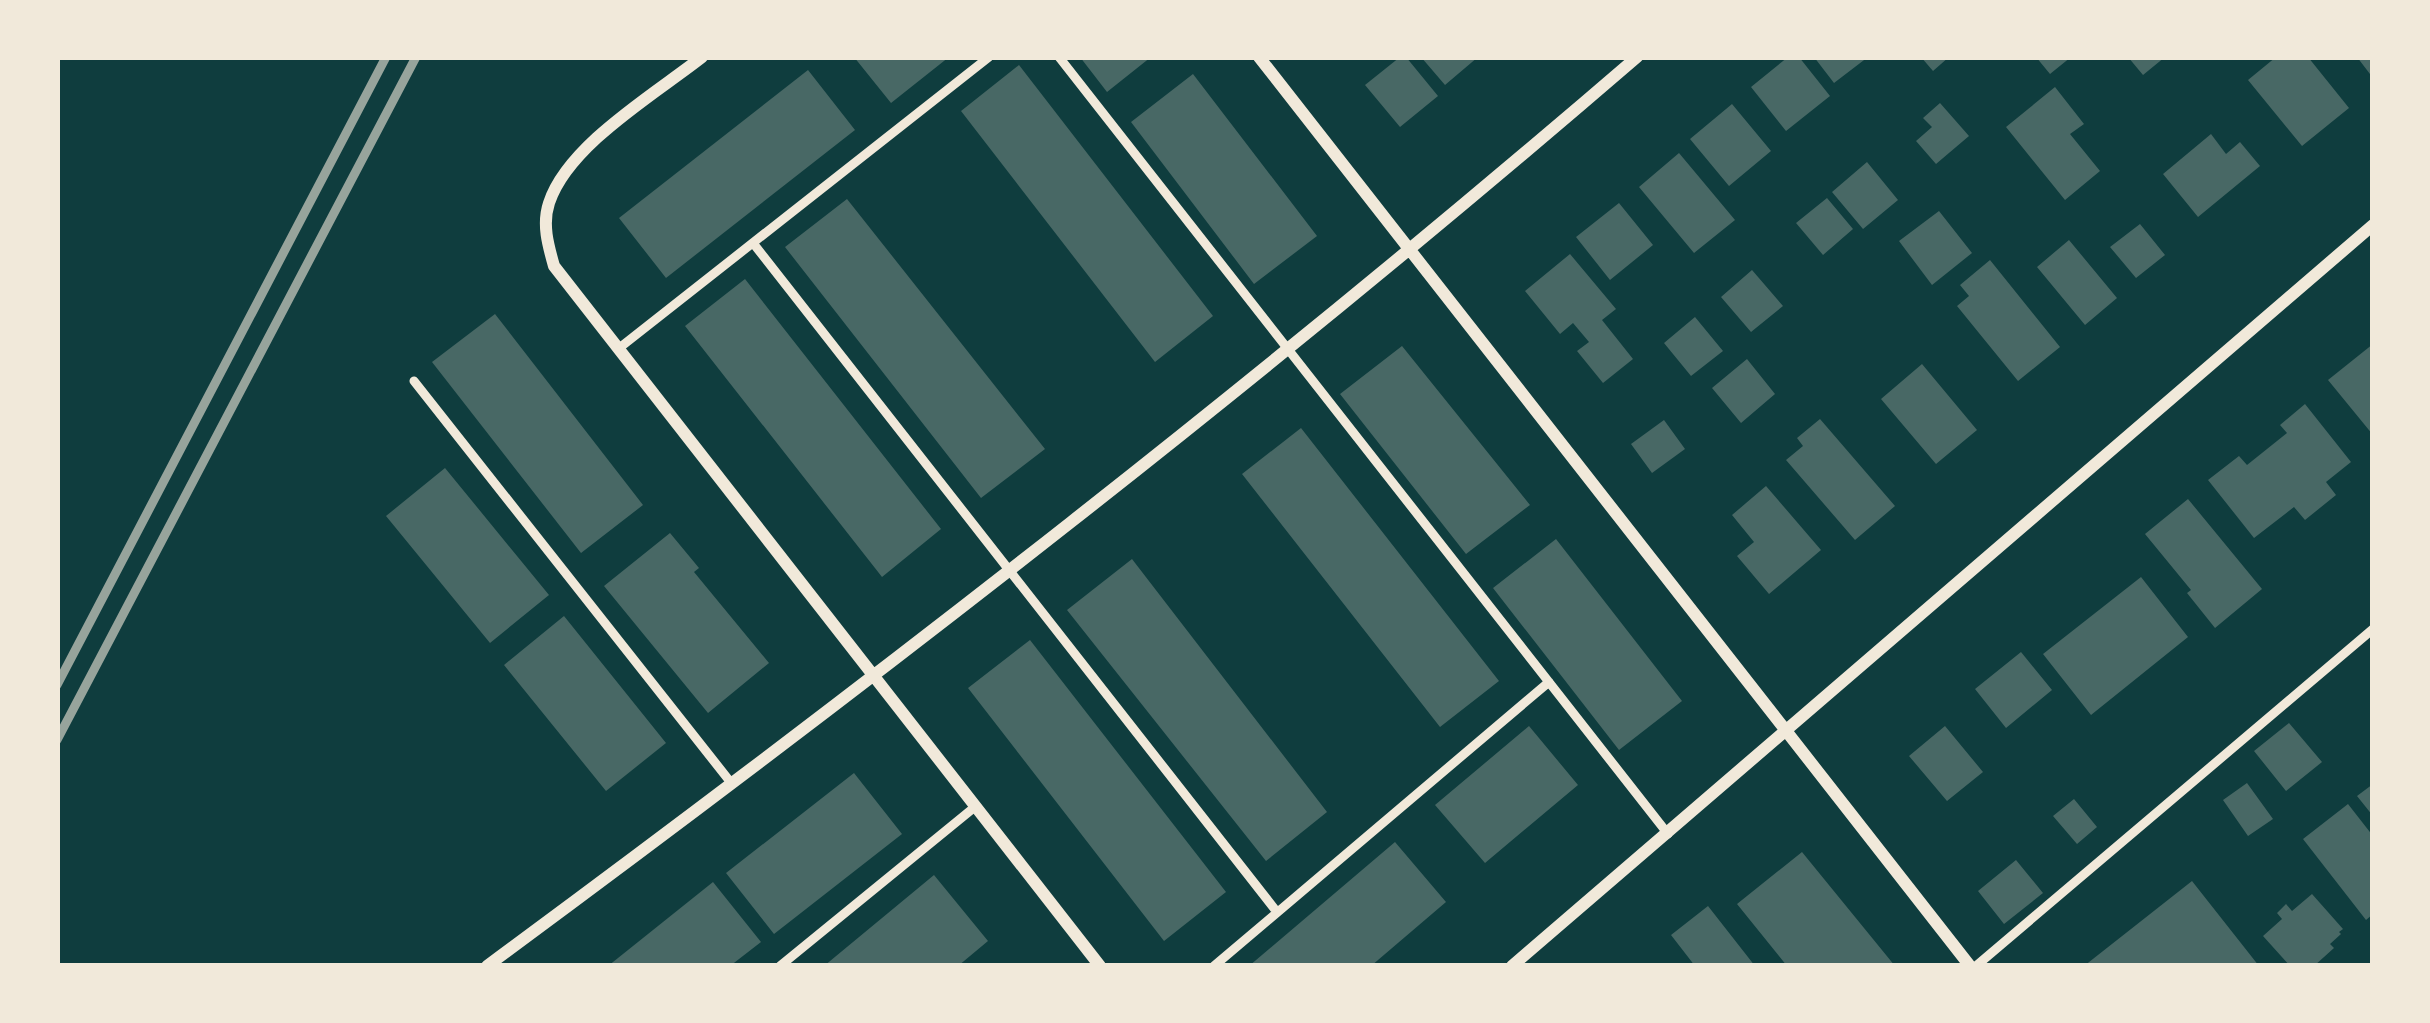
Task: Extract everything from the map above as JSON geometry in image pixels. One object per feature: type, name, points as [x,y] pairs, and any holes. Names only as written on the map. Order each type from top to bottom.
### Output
[{"type":"street","points":[[702,57],[565,170],[548,204],[545,235],[554,266],[1100,966]]},
{"type":"street","points":[[1258,57],[1973,966]]},
{"type":"street","points":[[487,966],[733,784],[1410,252],[1637,57]]},
{"type":"street","points":[[1512,966],[2373,225]]},
{"type":"lane","points":[[618,349],[989,57]]},
{"type":"lane","points":[[1059,57],[1668,834]]},
{"type":"lane","points":[[753,243],[1277,913]]},
{"type":"lane","points":[[414,381],[733,784]]},
{"type":"lane","points":[[1973,966],[2373,629]]},
{"type":"lane","points":[[1214,966],[1549,682]]},
{"type":"lane","points":[[780,966],[976,806]]},
{"type":"building","points":[[854,57],[949,57],[891,103]]},
{"type":"building","points":[[1080,57],[1151,57],[1107,92]]},
{"type":"building","points":[[1406,57],[1438,96],[1400,127],[1365,85]]},
{"type":"building","points":[[1421,57],[1478,57],[1445,85]]},
{"type":"building","points":[[1788,57],[1799,57],[1830,96],[1786,131],[1751,87]]},
{"type":"building","points":[[1814,57],[1868,57],[1834,83]]},
{"type":"building","points":[[1921,57],[1949,57],[1933,71]]},
{"type":"building","points":[[2036,57],[2071,57],[2050,74]]},
{"type":"building","points":[[2128,57],[2165,57],[2143,75]]},
{"type":"building","points":[[2276,57],[2308,57],[2349,108],[2302,146],[2248,80]]},
{"type":"building","points":[[2357,57],[2373,57],[2373,78]]},
{"type":"building","points":[[1019,65],[1213,316],[1155,362],[961,111]]},
{"type":"building","points":[[808,70],[855,130],[666,278],[619,218]]},
{"type":"building","points":[[1193,74],[1317,236],[1254,284],[1131,122]]},
{"type":"building","points":[[2055,87],[2084,124],[2070,134],[2100,171],[2065,200],[2006,127]]},
{"type":"building","points":[[1940,103],[1969,136],[1936,164],[1916,141],[1932,127],[1923,118]]},
{"type":"building","points":[[1732,104],[1771,151],[1729,186],[1690,139]]},
{"type":"building","points":[[2211,134],[2226,154],[2240,142],[2260,166],[2198,217],[2163,174]]},
{"type":"building","points":[[1679,153],[1735,220],[1694,253],[1639,187]]},
{"type":"building","points":[[1867,162],[1898,200],[1863,229],[1832,192]]},
{"type":"building","points":[[1827,198],[1853,229],[1823,255],[1796,223]]},
{"type":"building","points":[[847,199],[1045,449],[981,498],[785,247]]},
{"type":"building","points":[[1619,203],[1653,245],[1610,280],[1576,237]]},
{"type":"building","points":[[1939,211],[1972,253],[1932,285],[1899,241]]},
{"type":"building","points":[[2140,224],[2165,255],[2136,278],[2110,247]]},
{"type":"building","points":[[2069,240],[2117,298],[2085,325],[2037,267]]},
{"type":"building","points":[[1570,254],[1616,309],[1602,320],[1633,359],[1603,383],[1577,351],[1589,342],[1573,323],[1560,334],[1525,291]]},
{"type":"building","points":[[1990,260],[2060,347],[2018,381],[1957,306],[1969,296],[1960,285]]},
{"type":"building","points":[[1752,270],[1783,306],[1751,332],[1721,297]]},
{"type":"building","points":[[745,279],[941,529],[882,577],[685,326]]},
{"type":"building","points":[[495,314],[643,505],[581,553],[432,362]]},
{"type":"building","points":[[1695,317],[1723,351],[1691,376],[1664,343]]},
{"type":"building","points":[[2373,344],[2373,435],[2328,380]]},
{"type":"building","points":[[1402,346],[1530,505],[1466,554],[1340,394]]},
{"type":"building","points":[[1747,359],[1775,394],[1741,423],[1712,388]]},
{"type":"building","points":[[1922,364],[1977,430],[1936,464],[1881,399]]},
{"type":"building","points":[[2305,404],[2351,462],[2326,482],[2336,495],[2305,520],[2294,507],[2254,538],[2208,480],[2239,456],[2247,465],[2287,433],[2280,425]]},
{"type":"building","points":[[1820,419],[1895,506],[1855,540],[1786,460],[1803,446],[1797,438]]},
{"type":"building","points":[[1664,420],[1685,449],[1652,473],[1631,444]]},
{"type":"building","points":[[1301,428],[1499,681],[1440,727],[1242,474]]},
{"type":"building","points":[[445,468],[549,595],[490,643],[386,516]]},
{"type":"building","points":[[1766,486],[1821,550],[1769,594],[1737,556],[1754,542],[1732,515]]},
{"type":"building","points":[[2188,499],[2262,589],[2215,628],[2145,534]]},
{"type":"building","points":[[670,533],[699,568],[694,572],[769,663],[708,713],[604,586]]},
{"type":"building","points":[[1556,539],[1682,701],[1619,750],[1493,588]]},
{"type":"building","points":[[1132,559],[1327,812],[1266,861],[1067,610]]},
{"type":"building","points":[[2141,577],[2188,637],[2091,715],[2043,654]]},
{"type":"building","points":[[564,616],[666,743],[606,791],[504,665]]},
{"type":"building","points":[[1030,640],[1226,892],[1164,941],[968,688]]},
{"type":"building","points":[[2021,652],[2052,690],[2006,728],[1975,689]]},
{"type":"building","points":[[2289,723],[2322,762],[2286,791],[2254,751]]},
{"type":"building","points":[[1529,726],[1578,785],[1485,863],[1435,805]]},
{"type":"building","points":[[1945,726],[1983,772],[1947,801],[1909,756]]},
{"type":"building","points":[[854,773],[902,834],[774,934],[726,873]]},
{"type":"building","points":[[2247,783],[2273,819],[2248,836],[2223,800]]},
{"type":"building","points":[[2373,784],[2373,816],[2357,796]]},
{"type":"building","points":[[2074,799],[2097,827],[2077,844],[2053,816]]},
{"type":"building","points":[[2348,804],[2373,836],[2373,914],[2366,920],[2303,839]]},
{"type":"building","points":[[1395,842],[1446,902],[1371,966],[1249,966]]},
{"type":"building","points":[[1802,852],[1895,966],[1787,966],[1737,904]]},
{"type":"building","points":[[2016,860],[2043,893],[2004,924],[1978,891]]},
{"type":"building","points":[[934,875],[988,941],[958,966],[824,966]]},
{"type":"building","points":[[2192,881],[2259,966],[2084,966]]},
{"type":"building","points":[[713,882],[761,942],[730,966],[608,966]]},
{"type":"building","points":[[2312,894],[2343,929],[2330,944],[2334,948],[2314,966],[2290,966],[2263,936],[2282,919],[2277,913],[2286,904],[2292,911]]},
{"type":"building","points":[[1708,906],[1755,966],[1695,966],[1671,935]]},
{"type":"railway","points":[[57,685],[386,57]]},
{"type":"railway","points":[[57,740],[416,57]]}]
